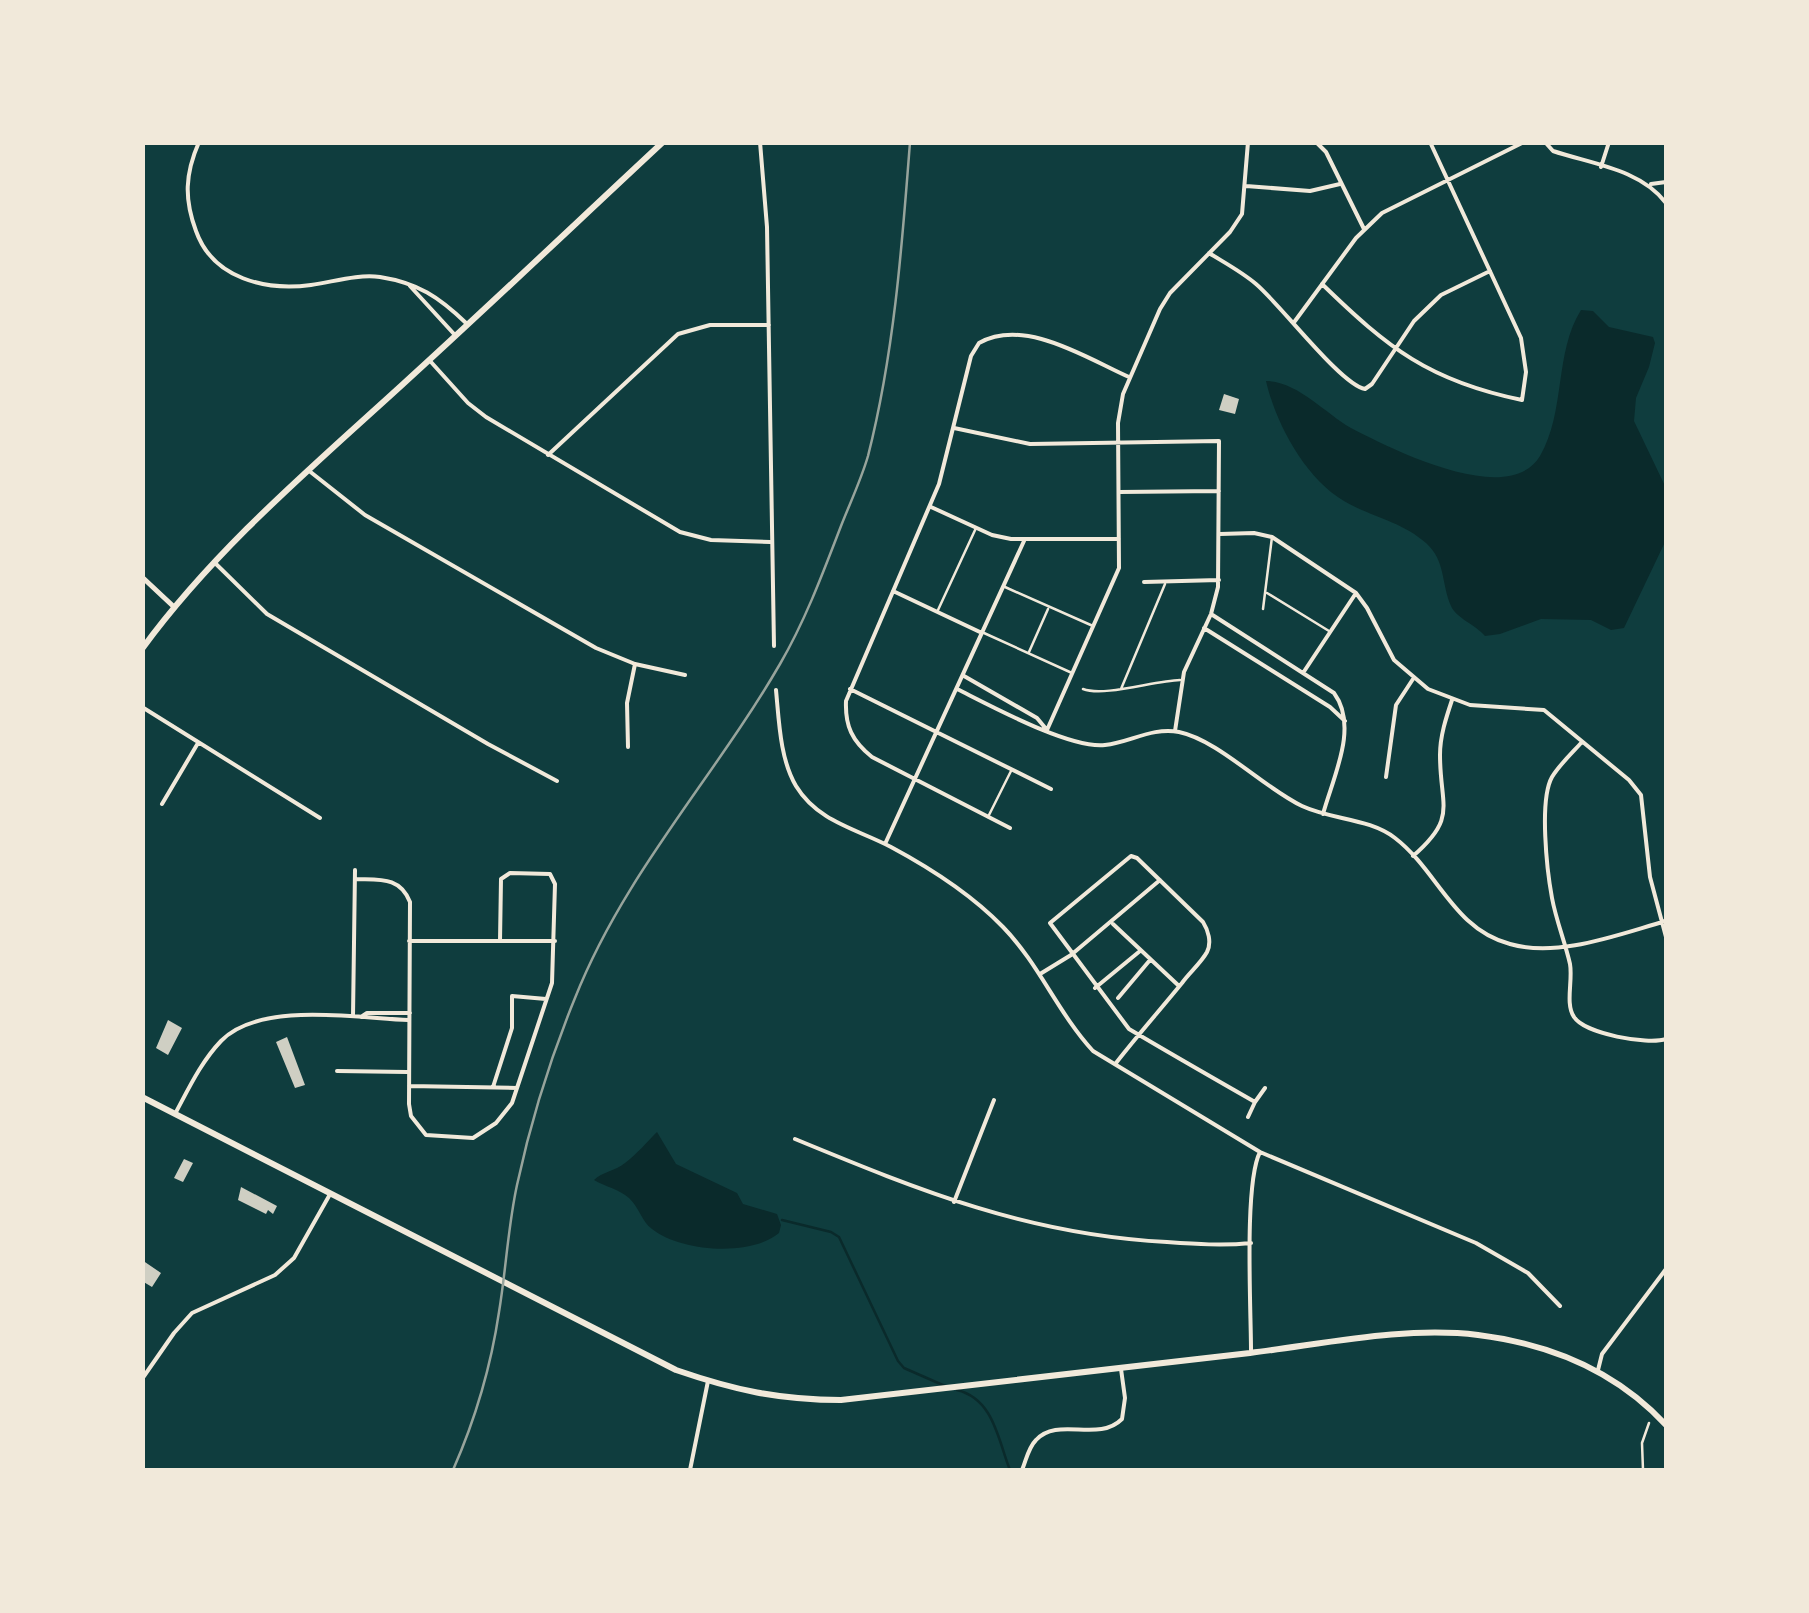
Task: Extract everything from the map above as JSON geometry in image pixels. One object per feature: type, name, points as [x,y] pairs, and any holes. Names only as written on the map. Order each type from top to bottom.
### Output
[{"type":"main road","points":[[142,649],[173,606],[308,470],[663,142]]},
{"type":"main road","points":[[142,1096],[676,1370],[747,1393],[841,1400],[1449,1332],[1535,1346],[1598,1370],[1666,1424]]},
{"type":"street","points":[[199,142],[187,174],[191,218],[198,238],[230,274],[283,287],[373,276],[439,297],[467,325]]},
{"type":"street","points":[[760,142],[770,325],[774,646]]},
{"type":"street","points":[[1047,730],[1119,568],[1119,414],[1129,377],[1170,294],[1242,214],[1248,142]]},
{"type":"street","points":[[1316,142],[1326,152],[1364,230]]},
{"type":"street","points":[[1322,284],[1395,350],[1468,388],[1522,400],[1526,372],[1521,338],[1430,142]]},
{"type":"street","points":[[1294,321],[1364,230],[1382,213],[1524,142]]},
{"type":"street","points":[[1545,142],[1553,150],[1651,184],[1666,182]]},
{"type":"street","points":[[1601,167],[1608,142]]},
{"type":"street","points":[[1246,186],[1310,190],[1342,184]]},
{"type":"street","points":[[1651,184],[1666,203]]},
{"type":"street","points":[[1210,253],[1254,282],[1344,377],[1357,388],[1365,389],[1414,321],[1442,295],[1490,270]]},
{"type":"street","points":[[410,286],[455,336]]},
{"type":"street","points":[[548,455],[678,334],[710,325],[770,325]]},
{"type":"street","points":[[1010,828],[916,781],[860,747],[846,726],[850,689],[931,507],[979,342],[989,338],[1038,338],[1129,377]]},
{"type":"street","points":[[430,360],[468,403],[680,532],[711,540],[770,542]]},
{"type":"street","points":[[954,428],[1019,443],[1219,441],[1219,580],[1210,614],[1182,680],[1174,731]]},
{"type":"street","points":[[308,470],[365,515],[596,648],[635,664],[686,675]]},
{"type":"street","points":[[1119,492],[1219,490]]},
{"type":"street","points":[[931,507],[999,537],[1024,541],[1120,539]]},
{"type":"street","points":[[1220,534],[1254,533],[1272,538],[1356,593],[1394,660],[1413,679],[1470,705],[1544,710],[1629,780],[1641,795],[1650,877],[1666,937]]},
{"type":"street","points":[[885,844],[1024,541]]},
{"type":"street","points":[[214,562],[267,614],[557,781]]},
{"type":"street","points":[[142,577],[173,606]]},
{"type":"street","points":[[1144,582],[1219,580]]},
{"type":"street","points":[[893,592],[982,633]]},
{"type":"street","points":[[1303,673],[1356,593]]},
{"type":"street","points":[[1210,614],[1334,693],[1342,705],[1344,738],[1323,814]]},
{"type":"street","points":[[1204,628],[1345,720]]},
{"type":"street","points":[[628,747],[627,703],[635,664]]},
{"type":"street","points":[[964,676],[1023,710],[1047,730]]},
{"type":"street","points":[[1386,777],[1396,706],[1413,679]]},
{"type":"street","points":[[850,689],[1051,790]]},
{"type":"street","points":[[957,689],[1032,726],[1092,746],[1157,731],[1174,731],[1199,740],[1301,806],[1376,828],[1395,838],[1469,924],[1488,936],[1522,948],[1564,946],[1664,922]]},
{"type":"street","points":[[776,690],[780,728],[795,785],[810,803],[836,823],[885,844],[960,889],[1004,927],[1093,1051],[1260,1152],[1476,1243],[1528,1273],[1560,1306]]},
{"type":"street","points":[[1413,856],[1436,834],[1443,820],[1440,751],[1452,700]]},
{"type":"street","points":[[142,707],[320,818]]},
{"type":"street","points":[[1583,741],[1551,778],[1546,794],[1551,890],[1572,980],[1570,1012],[1588,1028],[1639,1040],[1666,1039]]},
{"type":"street","points":[[162,804],[198,743]]},
{"type":"street","points":[[1114,1065],[1138,1035],[1207,952],[1207,928],[1138,858],[1131,856],[1050,923],[1120,1021],[1138,1035],[1255,1102]]},
{"type":"street","points":[[353,1016],[354,870]]},
{"type":"street","points":[[354,880],[388,880],[403,888],[410,902],[411,1116],[426,1135],[472,1138],[496,1124],[512,1103],[552,983],[554,879],[546,873],[510,874],[501,880],[500,940]]},
{"type":"street","points":[[1040,974],[1072,955],[1160,880]]},
{"type":"street","points":[[1112,923],[1179,986]]},
{"type":"street","points":[[410,941],[555,941]]},
{"type":"street","points":[[1095,988],[1140,951]]},
{"type":"street","points":[[1118,998],[1150,960]]},
{"type":"street","points":[[493,1087],[512,1028],[512,996],[546,1000]]},
{"type":"street","points":[[175,1114],[202,1065],[224,1038],[255,1021],[367,1013],[410,1017]]},
{"type":"street","points":[[337,1071],[409,1072]]},
{"type":"street","points":[[409,1086],[517,1088]]},
{"type":"street","points":[[1248,1117],[1264,1088]]},
{"type":"street","points":[[954,1202],[994,1100]]},
{"type":"street","points":[[795,1139],[999,1216],[1074,1232],[1153,1242],[1251,1243]]},
{"type":"street","points":[[1252,1353],[1254,1163],[1260,1152]]},
{"type":"street","points":[[142,1379],[174,1332],[192,1314],[274,1276],[294,1258],[332,1192]]},
{"type":"street","points":[[1598,1370],[1602,1354],[1666,1269]]},
{"type":"street","points":[[1022,1470],[1035,1440],[1044,1434],[1064,1430],[1106,1431],[1122,1419],[1126,1398],[1121,1368]]},
{"type":"street","points":[[690,1470],[708,1381]]},
{"type":"lane","points":[[937,612],[976,528]]},
{"type":"lane","points":[[1263,609],[1272,538]]},
{"type":"lane","points":[[1121,689],[1166,582]]},
{"type":"lane","points":[[1003,586],[1094,627]]},
{"type":"lane","points":[[1267,594],[1330,632]]},
{"type":"lane","points":[[1028,653],[1049,606]]},
{"type":"lane","points":[[982,633],[1073,673]]},
{"type":"lane","points":[[1083,689],[1102,693],[1182,680]]},
{"type":"lane","points":[[988,817],[1011,770]]},
{"type":"path","points":[[1644,1470],[1642,1442],[1649,1424]]},
{"type":"water","points":[[1581,310],[1593,311],[1609,327],[1653,337],[1655,343],[1636,398],[1634,421],[1666,488],[1666,540],[1624,628],[1611,630],[1591,620],[1541,619],[1485,636],[1454,610],[1440,565],[1426,543],[1406,529],[1344,501],[1317,479],[1285,432],[1266,381],[1289,386],[1351,428],[1420,460],[1476,476],[1502,477],[1524,471],[1540,456],[1554,420],[1567,345]]},
{"type":"water","points":[[657,1132],[676,1164],[737,1193],[743,1204],[777,1214],[779,1233],[767,1241],[734,1248],[680,1243],[649,1226],[625,1195],[594,1180],[625,1163]]},
{"type":"building","points":[[1224,394],[1239,399],[1235,414],[1219,410]]},
{"type":"building","points":[[168,1020],[182,1028],[168,1055],[156,1048]]},
{"type":"building","points":[[287,1037],[305,1085],[295,1088],[276,1042]]},
{"type":"building","points":[[184,1159],[193,1163],[183,1182],[174,1178]]},
{"type":"building","points":[[241,1187],[277,1206],[273,1214],[238,1200]]},
{"type":"building","points":[[142,1260],[161,1273],[152,1287],[142,1281]]},
{"type":"waterway","points":[[782,1220],[839,1237],[898,1361],[904,1368],[945,1386]]},
{"type":"waterway","points":[[957,1390],[987,1411],[1010,1470]]},
{"type":"railway","points":[[453,1470],[492,1352],[514,1201],[528,1137],[575,998],[618,910],[789,648],[865,465],[891,340],[910,142]]}]
